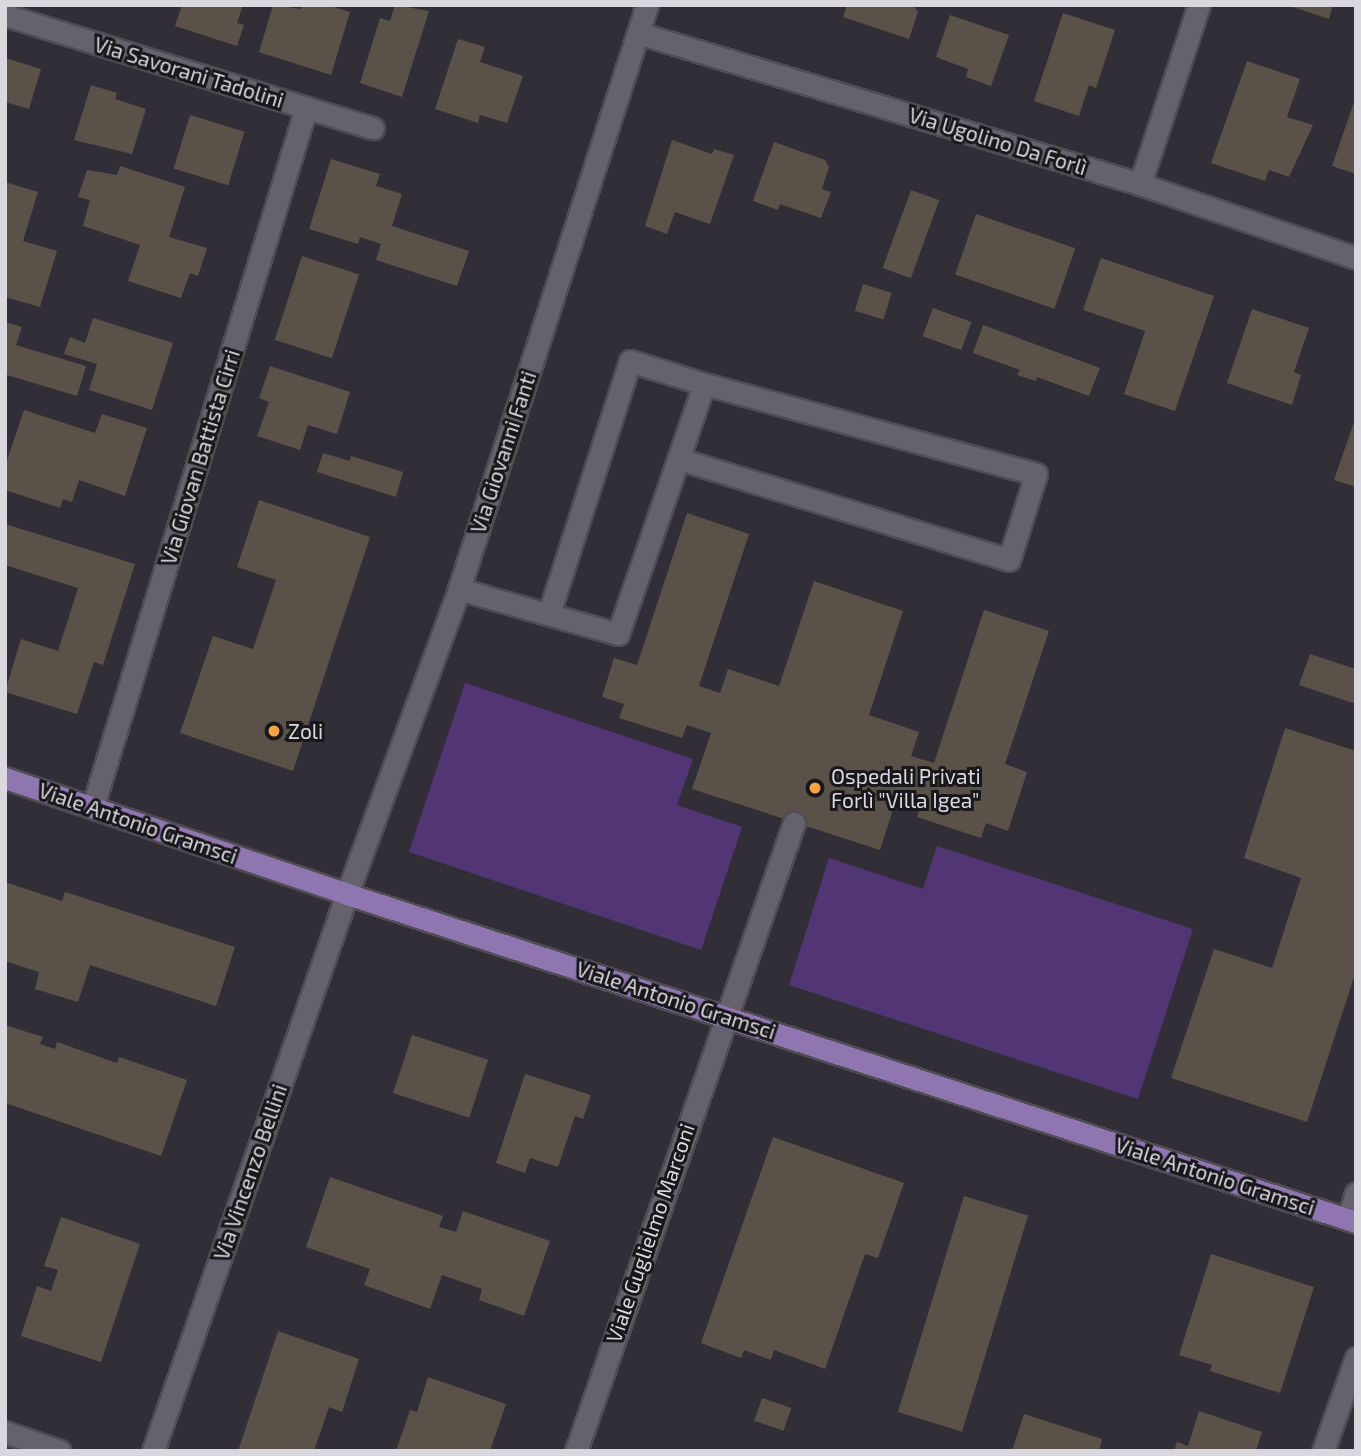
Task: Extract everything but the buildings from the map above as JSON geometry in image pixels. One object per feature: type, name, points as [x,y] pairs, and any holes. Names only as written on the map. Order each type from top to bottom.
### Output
[{"type":"main road","name":"Viale Antonio Gramsci","points":[[5,778],[347,894],[1352,1221]]},
{"type":"street","name":"Via Giovanni Fanti","points":[[347,894],[459,589],[647,5]]},
{"type":"street","points":[[1140,184],[1199,5]]},
{"type":"street","name":"Via Savorani Tadolini","points":[[5,15],[373,128]]},
{"type":"street","name":"Via Ugolino Da Forlì","points":[[638,33],[1140,184],[1356,258]]},
{"type":"street","name":"Via Giovan Battista Cirri","points":[[93,806],[306,108]]},
{"type":"street","points":[[549,614],[631,361],[704,384],[1037,474],[1009,560],[678,459]]},
{"type":"street","points":[[459,589],[618,634],[704,384]]},
{"type":"street","name":"Viale Guglielmo Marconi","points":[[576,1451],[724,1016],[794,822]]},
{"type":"street","name":"Via Vincenzo Bellini","points":[[153,1451],[347,894]]},
{"type":"street","name":"Viale Antonio Gramsci","points":[[1352,1221],[1356,1193]]},
{"type":"street","points":[[1324,1451],[1356,1358]]},
{"type":"street","points":[[5,1432],[60,1451]]},
{"type":"shaded area","points":[[465,683],[693,759],[677,805],[742,827],[701,950],[409,852]]},
{"type":"shaded area","points":[[937,846],[1193,929],[1138,1099],[789,985],[829,858],[923,889]]},
{"type":"place","name":"Zoli","points":[[274,731]]},
{"type":"place","name":"Ospedali Privati Forlì \"Villa Igea\"","points":[[815,788]]}]
